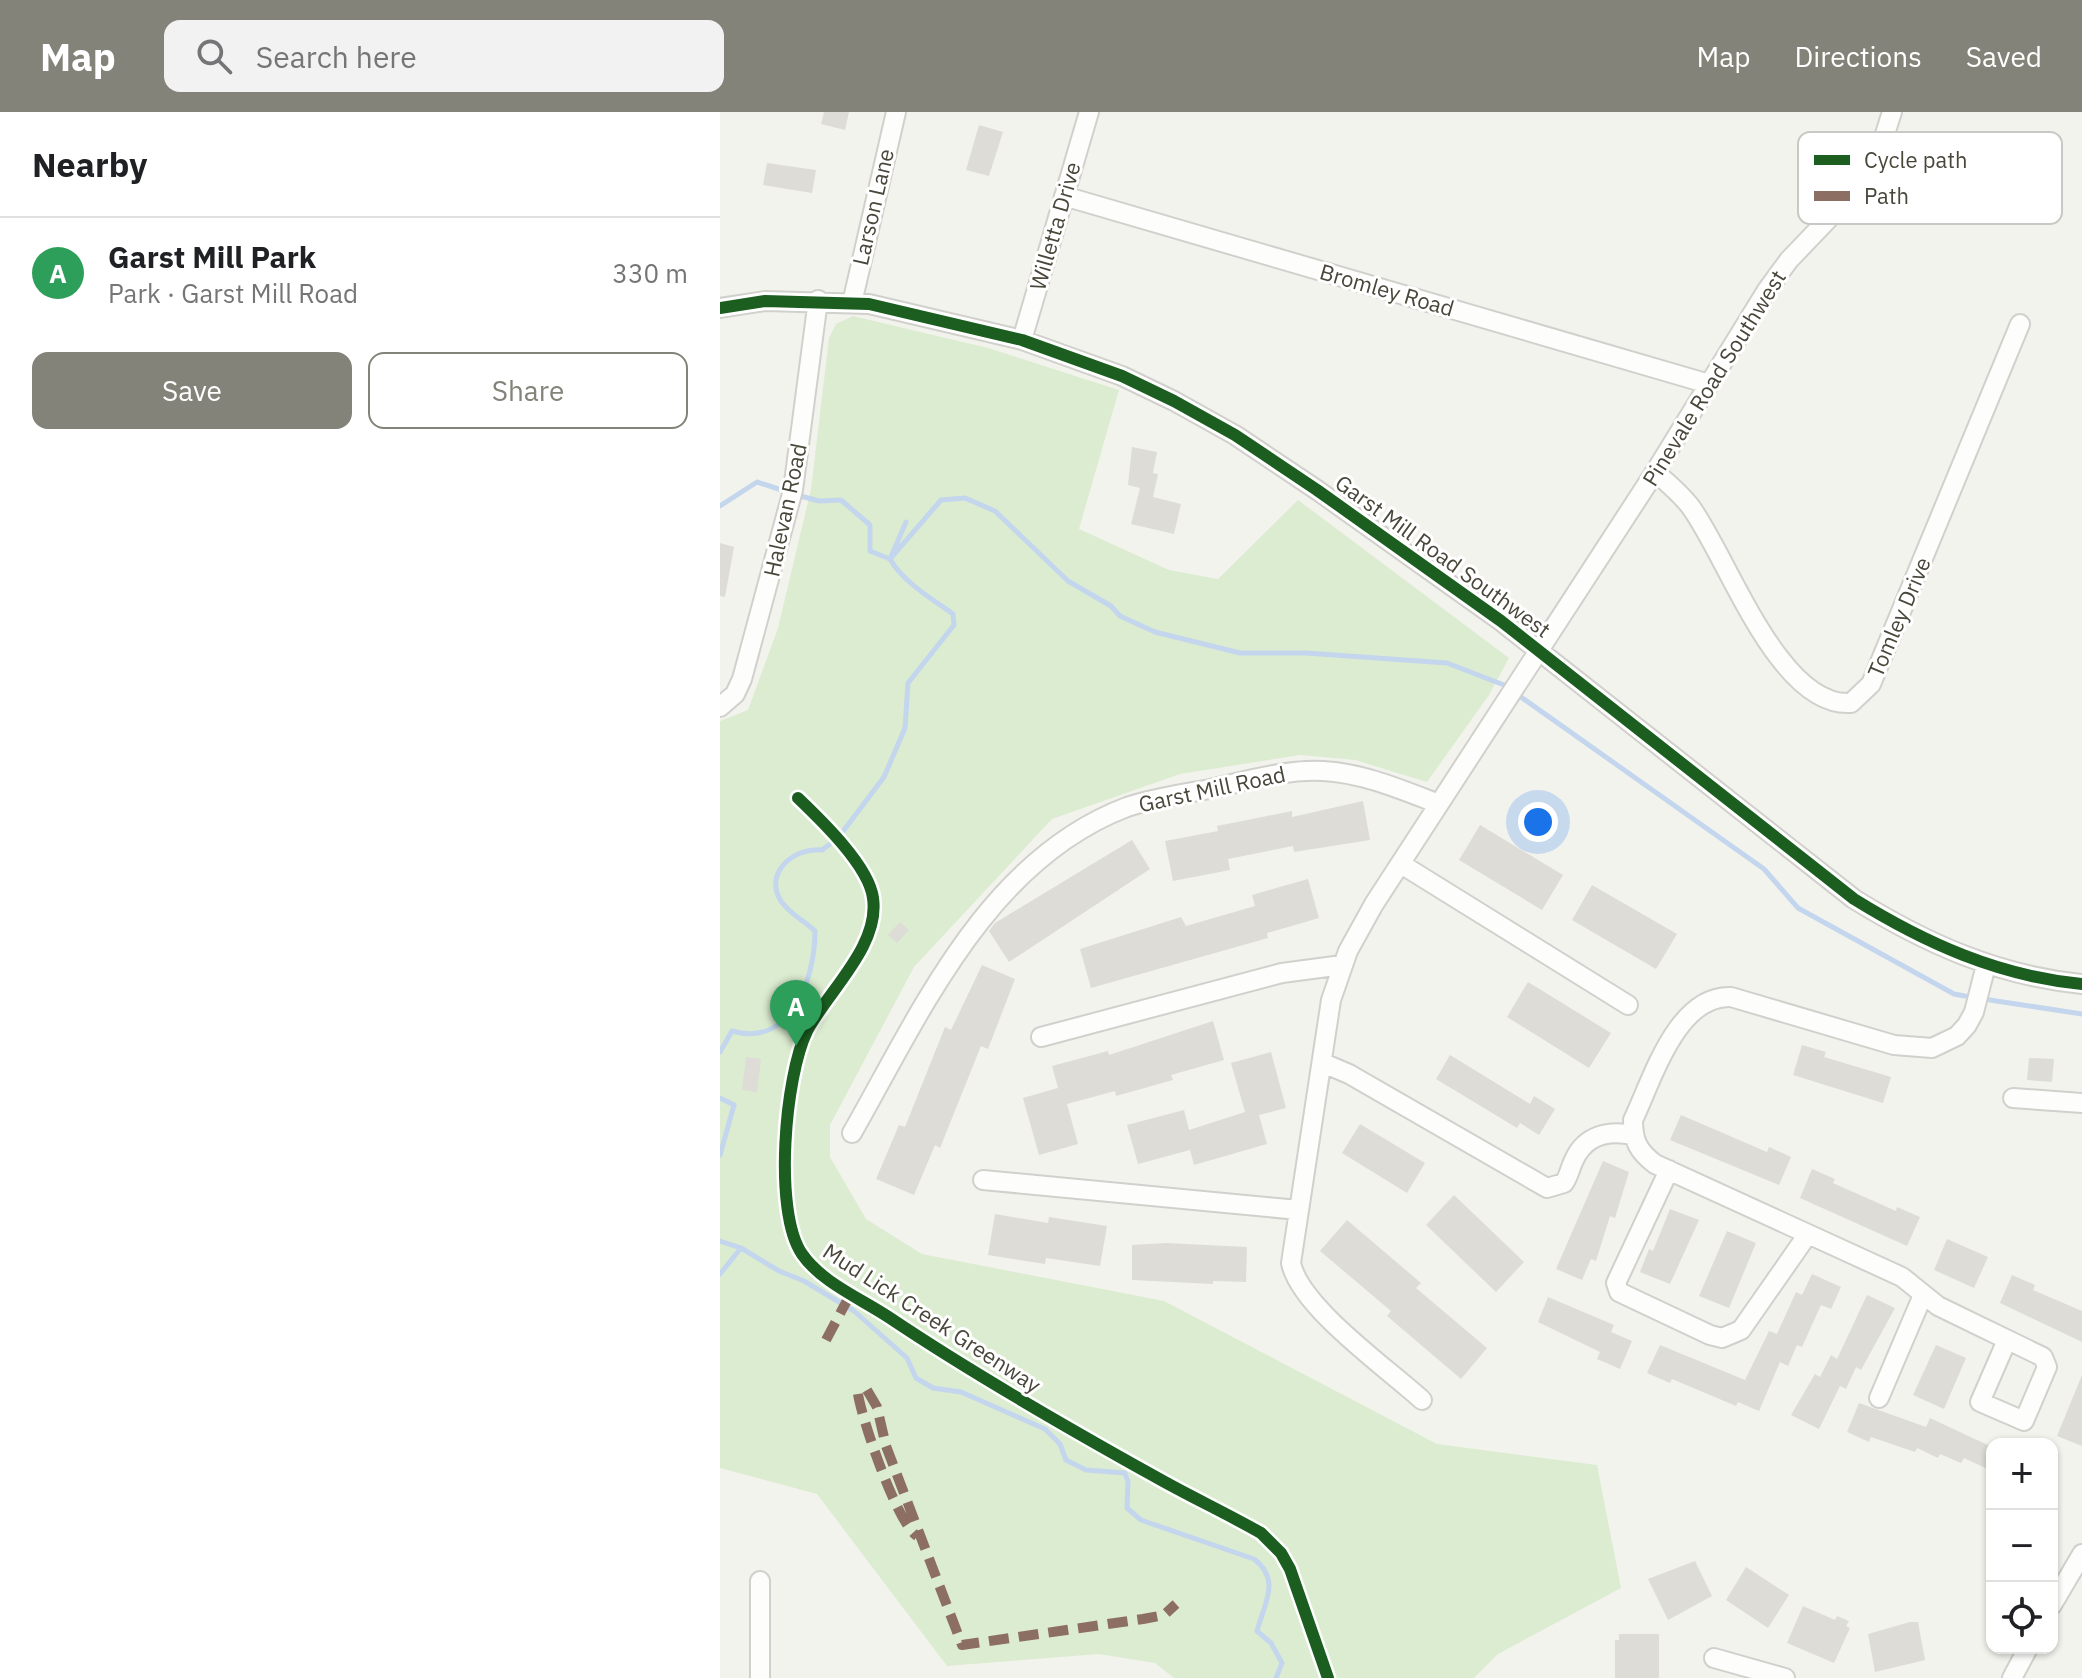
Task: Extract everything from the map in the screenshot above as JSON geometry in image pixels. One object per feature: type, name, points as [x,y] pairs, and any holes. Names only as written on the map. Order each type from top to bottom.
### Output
[{"type":"street","name":"Larson Lane","points":[[852,303],[896,112]]},
{"type":"street","name":"Willetta Drive","points":[[1022,340],[1089,112]]},
{"type":"street","name":"Pinevale Road Southwest","points":[[1886,132],[1892,112]]},
{"type":"street","name":"Bromley Road","points":[[1064,196],[1709,384]]},
{"type":"street","name":"Pinevale Road Southwest","points":[[1540,651],[1789,260],[1823,224]]},
{"type":"street","name":"Halevan Road","points":[[720,707],[735,694],[742,679],[786,522],[818,300]]},
{"type":"street","name":"Garst Mill Road Southwest","points":[[720,308],[765,301],[852,303],[1022,340],[1122,376],[1235,435],[1540,651],[1805,864],[1854,899],[1906,931],[1986,965],[2082,984]]},
{"type":"street","name":"Tomley Drive","points":[[1655,472],[1691,507],[1765,639],[1785,664],[1827,700],[1851,703],[1871,684],[2020,324]]},
{"type":"street","points":[[1422,1400],[1300,1289],[1291,1263],[1331,1000],[1342,965],[1401,864],[1540,651]]},
{"type":"street","name":"Garst Mill Road","points":[[852,1133],[945,970],[976,926],[1039,862],[1106,817],[1151,800],[1296,772],[1321,771],[1374,781],[1439,804]]},
{"type":"street","points":[[1401,864],[1628,1005]]},
{"type":"street","points":[[1041,1037],[1282,973],[1342,965]]},
{"type":"street","points":[[1986,965],[1974,1012],[1967,1025],[1957,1036],[1932,1048],[1894,1045],[1731,997],[1706,1000],[1696,1006],[1677,1031],[1633,1120],[1633,1135],[1643,1155],[1669,1170],[1902,1277],[1949,1312],[2007,1340]]},
{"type":"street","points":[[1323,1063],[1349,1074],[1547,1188],[1564,1183],[1577,1153],[1591,1139],[1606,1133],[1633,1135]]},
{"type":"street","points":[[2013,1098],[2082,1103]]},
{"type":"street","points":[[1669,1170],[1616,1283],[1619,1292],[1710,1335],[1722,1338],[1741,1330],[1808,1234]]},
{"type":"street","points":[[983,1180],[1298,1210]]},
{"type":"street","points":[[1879,1398],[1923,1295]]},
{"type":"street","points":[[2058,1595],[2082,1554]]},
{"type":"street","points":[[760,1581],[760,1678]]},
{"type":"street","points":[[2012,1678],[2025,1654]]},
{"type":"street","points":[[1714,1658],[1785,1678]]},
{"type":"green space","points":[[853,316],[988,348],[1119,390],[1079,529],[1169,570],[1218,579],[1298,500],[1509,658],[1489,695],[1427,782],[1355,760],[1300,755],[1180,774],[1052,819],[914,967],[830,1125],[830,1157],[866,1219],[922,1254],[1164,1301],[1437,1444],[1597,1465],[1621,1588],[1498,1654],[1474,1678],[1174,1678],[1155,1663],[1099,1654],[947,1666],[817,1494],[720,1468],[720,721],[748,710],[778,628],[811,489],[829,338],[836,324]]},
{"type":"building","points":[[824,112],[849,112],[845,130],[821,124]]},
{"type":"building","points":[[979,125],[1003,132],[989,176],[966,170]]},
{"type":"building","points":[[767,163],[816,170],[812,193],[763,185]]},
{"type":"building","points":[[1132,447],[1157,452],[1153,473],[1158,474],[1153,497],[1181,504],[1174,534],[1131,524],[1140,488],[1128,485]]},
{"type":"building","points":[[720,543],[734,547],[725,597],[720,596]]},
{"type":"building","points":[[1363,801],[1370,840],[1294,852],[1293,846],[1228,859],[1230,870],[1173,881],[1165,841],[1218,831],[1217,826],[1292,811],[1292,817]]},
{"type":"building","points":[[1480,825],[1563,875],[1542,910],[1459,860]]},
{"type":"building","points":[[1132,840],[1150,869],[1009,962],[989,931],[995,923]]},
{"type":"building","points":[[1308,879],[1319,918],[1267,933],[1268,938],[1091,988],[1080,949],[1181,917],[1186,926],[1255,906],[1252,895]]},
{"type":"building","points":[[1592,885],[1677,934],[1656,969],[1572,920]]},
{"type":"building","points":[[900,922],[909,930],[897,943],[888,935]]},
{"type":"building","points":[[982,965],[1015,979],[988,1049],[981,1046],[940,1148],[935,1145],[914,1195],[876,1179],[899,1125],[905,1127],[945,1027],[951,1030]]},
{"type":"building","points":[[1528,982],[1611,1033],[1589,1068],[1507,1017]]},
{"type":"building","points":[[1213,1021],[1224,1060],[1171,1075],[1173,1080],[1116,1096],[1115,1091],[1067,1104],[1078,1144],[1039,1155],[1023,1098],[1058,1088],[1052,1066],[1108,1051],[1109,1055]]},
{"type":"building","points":[[1802,1045],[1826,1052],[1824,1057],[1891,1077],[1883,1103],[1793,1075]]},
{"type":"building","points":[[1271,1052],[1286,1108],[1259,1115],[1267,1144],[1194,1165],[1190,1150],[1138,1164],[1127,1125],[1184,1110],[1189,1130],[1245,1112],[1231,1063]]},
{"type":"building","points":[[1450,1055],[1530,1104],[1534,1096],[1555,1109],[1539,1135],[1520,1123],[1517,1128],[1436,1079]]},
{"type":"building","points":[[746,1057],[761,1059],[757,1092],[742,1090]]},
{"type":"building","points":[[2029,1058],[2054,1059],[2052,1082],[2027,1080]]},
{"type":"building","points":[[1681,1115],[1767,1152],[1769,1147],[1791,1157],[1779,1185],[1670,1140]]},
{"type":"building","points":[[1360,1124],[1425,1163],[1407,1193],[1342,1153]]},
{"type":"building","points":[[1603,1161],[1629,1172],[1615,1218],[1610,1216],[1596,1261],[1591,1259],[1582,1280],[1556,1269]]},
{"type":"building","points":[[1812,1169],[1835,1179],[1833,1183],[1896,1211],[1897,1207],[1920,1217],[1907,1246],[1800,1198]]},
{"type":"building","points":[[1454,1195],[1524,1262],[1496,1292],[1426,1225]]},
{"type":"building","points":[[1670,1209],[1699,1220],[1670,1284],[1640,1272],[1649,1249],[1653,1251]]},
{"type":"building","points":[[995,1214],[1048,1223],[1049,1217],[1107,1226],[1100,1266],[1046,1258],[1045,1264],[988,1255]]},
{"type":"building","points":[[1347,1220],[1421,1283],[1416,1288],[1487,1348],[1461,1379],[1387,1316],[1391,1311],[1320,1251]]},
{"type":"building","points":[[1727,1231],[1756,1243],[1729,1308],[1699,1296]]},
{"type":"building","points":[[1947,1239],[1988,1257],[1974,1288],[1934,1270]]},
{"type":"building","points":[[1166,1243],[1247,1247],[1246,1282],[1213,1281],[1213,1284],[1132,1280],[1132,1245]]},
{"type":"building","points":[[1812,1274],[1841,1287],[1831,1309],[1821,1305],[1802,1347],[1797,1345],[1788,1366],[1780,1362],[1759,1411],[1738,1402],[1736,1406],[1672,1379],[1670,1383],[1647,1373],[1660,1345],[1745,1380],[1769,1331],[1777,1334],[1796,1292],[1802,1295]]},
{"type":"building","points":[[2012,1275],[2035,1285],[2033,1290],[2082,1311],[2082,1342],[2000,1303]]},
{"type":"building","points":[[1867,1295],[1895,1308],[1861,1370],[1856,1367],[1846,1389],[1840,1386],[1819,1429],[1791,1415],[1815,1374],[1820,1377],[1831,1355],[1837,1359]]},
{"type":"building","points":[[1548,1297],[1614,1325],[1611,1332],[1632,1341],[1620,1369],[1597,1359],[1600,1352],[1538,1322]]},
{"type":"building","points":[[1936,1345],[1966,1358],[1944,1409],[1913,1395]]},
{"type":"building","points":[[2082,1375],[2082,1446],[2057,1436]]},
{"type":"building","points":[[1859,1403],[1926,1427],[1930,1418],[1986,1444],[1986,1468],[1964,1458],[1961,1463],[1940,1454],[1938,1458],[1917,1448],[1915,1452],[1871,1437],[1869,1442],[1847,1432]]},
{"type":"building","points":[[1695,1561],[1712,1596],[1668,1620],[1648,1579]]},
{"type":"building","points":[[1746,1567],[1789,1595],[1768,1628],[1726,1600]]},
{"type":"building","points":[[1803,1606],[1835,1620],[1837,1616],[1849,1621],[1846,1626],[1850,1628],[1834,1663],[1787,1643]]},
{"type":"building","points":[[1918,1622],[1925,1660],[1875,1672],[1868,1634]]},
{"type":"building","points":[[1619,1634],[1659,1634],[1659,1678],[1615,1678],[1615,1640],[1619,1640]]},
{"type":"waterway","points":[[720,506],[757,482],[788,492]]},
{"type":"waterway","points":[[797,495],[819,501],[841,500],[870,525],[870,551],[890,559],[906,522]]},
{"type":"waterway","points":[[720,1052],[732,1031],[753,1034],[770,1029],[784,1019],[796,1005],[804,988],[814,950],[815,931],[781,901],[776,891],[776,881],[784,864],[792,857],[811,850],[822,850],[838,838],[884,777],[905,728],[908,683],[954,625],[953,614],[910,582],[890,559],[941,500],[965,498],[995,511],[1068,581],[1111,606],[1120,616],[1155,632],[1240,653],[1306,653],[1447,663],[1504,685],[1764,869],[1798,908],[1954,994],[1965,996]]},
{"type":"waterway","points":[[1990,1000],[2082,1014]]},
{"type":"waterway","points":[[720,1098],[734,1105],[720,1155]]},
{"type":"waterway","points":[[720,1241],[741,1248],[854,1311],[907,1358],[916,1378],[933,1388],[961,1392],[1045,1429],[1060,1444],[1066,1460],[1086,1470],[1125,1473],[1128,1482],[1127,1508],[1141,1520],[1254,1559],[1262,1567],[1269,1583],[1267,1601],[1257,1631],[1271,1643],[1282,1663],[1276,1678]]},
{"type":"waterway","points":[[720,1274],[741,1248]]},
{"type":"marked path","points":[[826,1340],[851,1293]]},
{"type":"marked path","points":[[867,1390],[877,1407],[886,1446],[962,1645],[1164,1615],[1176,1604]]},
{"type":"marked path","points":[[858,1394],[873,1447],[891,1492],[900,1512],[917,1536]]},
{"type":"cycle path","points":[[720,308],[765,301],[869,304],[1022,340],[1122,376],[1174,401],[1235,435],[1317,490],[1501,621],[1854,899],[1908,930],[1963,955],[2021,974],[2082,984]]},
{"type":"cycle path","name":"Mud Lick Creek Greenway","points":[[798,798],[854,858],[870,885],[873,898],[869,933],[861,951],[807,1031],[793,1079],[785,1144],[785,1177],[787,1208],[802,1254],[831,1282],[987,1380],[1261,1533],[1281,1553],[1290,1569],[1328,1678]]},
{"type":"place","name":"Garst Mill Park","points":[[796,1046]]}]
